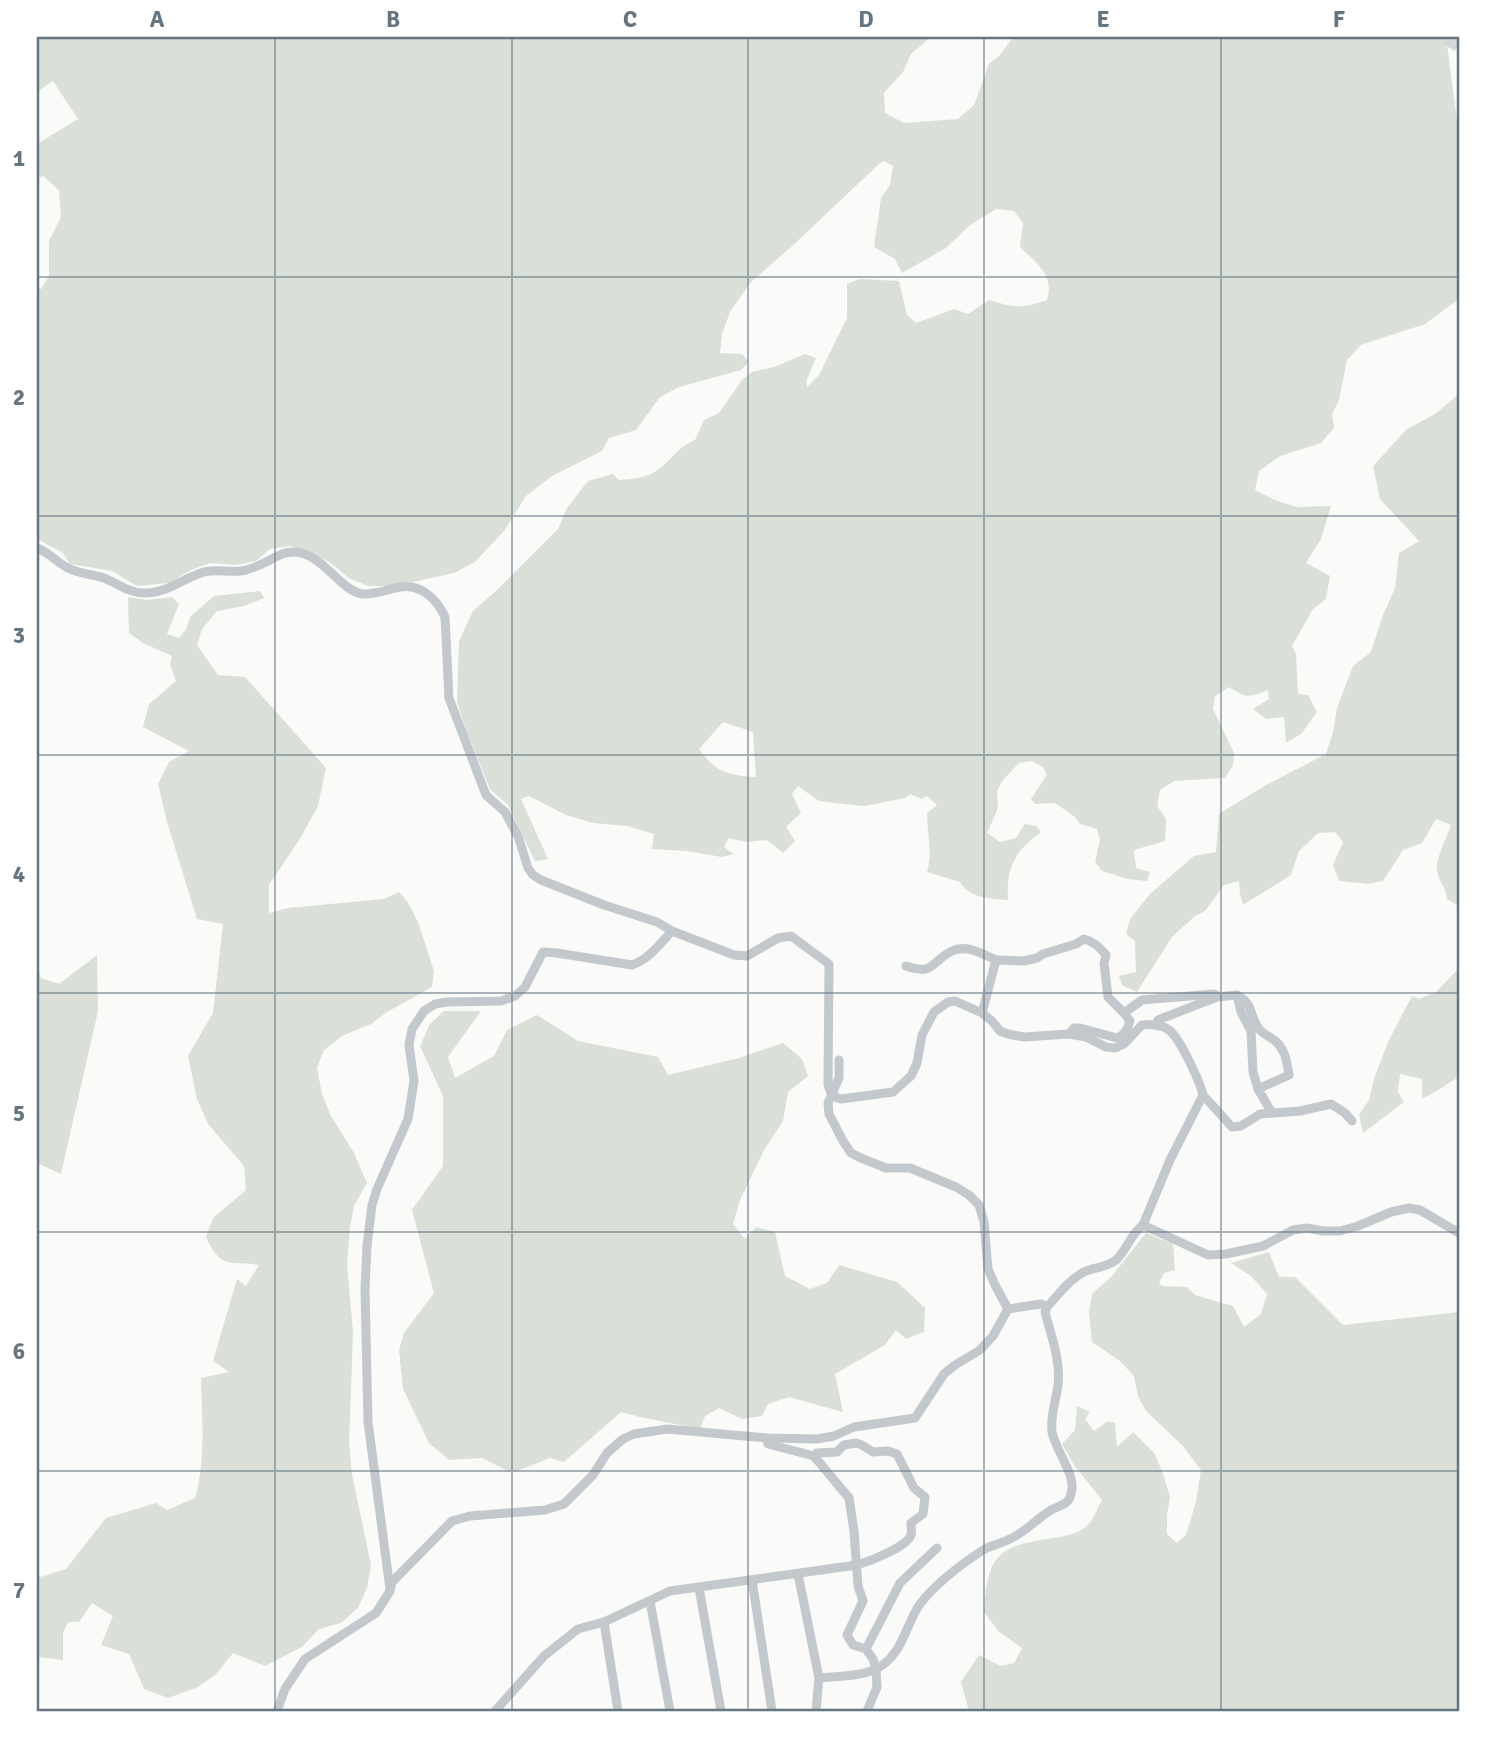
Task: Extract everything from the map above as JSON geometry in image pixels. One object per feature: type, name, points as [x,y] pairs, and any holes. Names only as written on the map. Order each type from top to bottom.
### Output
[{"type":"street","points":[[37,548],[46,551],[66,567],[102,577],[133,592],[146,593],[166,589],[205,571],[243,571],[275,556],[297,552],[323,565],[349,589],[363,594],[400,587],[413,587],[427,593],[441,608],[445,617],[449,698],[486,795],[505,812],[518,836],[533,875],[604,905],[657,922],[672,931],[734,955],[747,956],[778,938],[791,936],[829,964],[828,1085],[832,1096]]},
{"type":"street","points":[[390,1591],[368,1422],[365,1279],[372,1205],[408,1119],[414,1081],[410,1045],[412,1029],[424,1011],[435,1004],[501,1001],[515,996],[525,986],[543,952],[632,965],[650,955],[672,931]]},
{"type":"street","points":[[906,966],[916,970],[929,968],[953,950],[966,949],[996,960],[1024,961],[1084,939],[1092,941],[1106,955],[1104,963],[1108,998],[1130,1021],[1123,1035],[1117,1038],[1080,1028],[1074,1028],[1069,1034]]},
{"type":"street","points":[[982,1013],[996,960]]},
{"type":"street","points":[[1125,1013],[1142,1000],[1214,994],[1217,997]]},
{"type":"street","points":[[1237,995],[1241,1012],[1251,1031],[1253,1072],[1258,1089],[1272,1113]]},
{"type":"street","points":[[1158,1026],[1158,1020],[1217,997],[1237,995],[1246,1000],[1258,1029],[1277,1042],[1285,1054],[1290,1075],[1258,1089]]},
{"type":"street","points":[[832,1096],[841,1098],[893,1092],[911,1076],[917,1063],[922,1035],[933,1012],[948,1002],[955,1001],[982,1013],[1000,1031],[1024,1037],[1069,1034],[1115,1048],[1124,1044],[1142,1025],[1167,1028],[1175,1035],[1201,1084],[1203,1096],[1232,1127],[1241,1126],[1260,1114],[1300,1111],[1331,1104],[1352,1121]]},
{"type":"street","points":[[839,1060],[839,1078],[828,1103],[829,1114],[851,1153],[886,1168],[910,1168],[969,1195],[979,1205],[984,1222],[989,1269],[1008,1309]]},
{"type":"street","points":[[819,1678],[859,1673],[884,1665],[898,1649],[919,1605],[932,1591],[986,1548],[1012,1538],[1044,1514],[1067,1502],[1071,1496],[1069,1471],[1059,1454],[1052,1432],[1052,1411],[1059,1371],[1045,1312],[1072,1281],[1084,1272],[1116,1260],[1129,1244],[1143,1224],[1170,1160],[1203,1096]]},
{"type":"street","points":[[1143,1224],[1208,1255],[1263,1246],[1293,1230],[1307,1228],[1340,1231],[1409,1208],[1420,1210],[1459,1233]]},
{"type":"street","points":[[1008,1309],[1041,1304],[1047,1307]]},
{"type":"street","points":[[277,1711],[285,1689],[305,1659],[376,1612],[390,1591],[392,1582],[452,1521],[470,1516],[545,1510],[564,1504],[593,1475],[607,1453],[634,1434],[667,1429],[767,1438],[817,1438],[834,1436],[854,1427],[915,1418],[944,1374],[980,1350],[993,1336],[1008,1309]]},
{"type":"street","points":[[767,1438],[768,1444],[814,1456],[849,1498],[858,1586],[863,1601],[847,1635],[853,1645],[866,1649],[876,1669],[877,1687],[867,1711]]},
{"type":"street","points":[[495,1711],[544,1656],[578,1629],[604,1622],[670,1591],[857,1565],[871,1561],[905,1543],[911,1536],[911,1523],[923,1514],[925,1497],[914,1488],[897,1454],[888,1451],[873,1452],[856,1443],[844,1446],[837,1452],[817,1453],[814,1456]]},
{"type":"street","points":[[866,1649],[900,1583],[937,1548]]},
{"type":"street","points":[[798,1574],[819,1678],[816,1711]]},
{"type":"street","points":[[752,1580],[772,1711]]},
{"type":"street","points":[[699,1588],[721,1711]]},
{"type":"street","points":[[650,1601],[670,1711]]},
{"type":"street","points":[[604,1622],[618,1711]]},
{"type":"shaded area","points":[[37,37],[931,37],[911,54],[903,72],[884,93],[885,113],[904,123],[958,119],[974,105],[989,64],[1000,55],[1013,37],[1459,37],[1459,44],[1455,41],[1447,44],[1459,137],[1459,299],[1425,324],[1361,345],[1347,360],[1339,400],[1332,414],[1334,428],[1321,443],[1280,456],[1259,471],[1255,490],[1277,501],[1297,507],[1331,506],[1321,539],[1306,563],[1330,576],[1326,599],[1313,609],[1292,646],[1296,654],[1298,694],[1308,695],[1317,712],[1301,734],[1286,743],[1284,717],[1266,719],[1253,709],[1269,699],[1268,690],[1248,696],[1229,687],[1215,696],[1213,709],[1234,753],[1233,765],[1225,778],[1174,781],[1160,790],[1157,806],[1166,819],[1165,841],[1134,850],[1136,868],[1150,872],[1147,881],[1128,879],[1102,871],[1095,862],[1100,840],[1097,829],[1080,824],[1075,817],[1055,803],[1035,804],[1031,799],[1047,775],[1043,767],[1031,761],[1019,763],[1003,780],[997,791],[998,808],[987,833],[1000,842],[1016,838],[1025,824],[1036,826],[1041,832],[1025,846],[1014,861],[1009,878],[1008,900],[975,894],[960,882],[927,872],[930,850],[927,813],[937,805],[927,796],[922,799],[910,794],[905,798],[865,806],[819,801],[798,786],[792,794],[801,813],[786,827],[795,841],[783,853],[767,840],[746,842],[729,838],[724,847],[734,854],[722,857],[652,849],[654,834],[627,826],[593,823],[566,815],[529,796],[521,799],[548,859],[535,861],[508,805],[490,789],[457,702],[459,641],[473,611],[558,529],[567,508],[588,481],[613,474],[619,480],[655,472],[679,450],[695,440],[704,420],[719,413],[742,380],[752,372],[774,367],[805,354],[816,358],[807,379],[807,387],[819,375],[847,318],[847,284],[860,279],[899,281],[907,315],[916,323],[954,309],[968,314],[989,300],[1018,306],[1047,300],[1049,291],[1046,277],[1038,264],[1020,247],[1023,223],[1014,211],[996,209],[970,225],[946,248],[902,273],[895,259],[874,247],[881,198],[890,185],[893,166],[884,161],[750,283],[730,312],[722,334],[720,353],[742,354],[749,362],[741,370],[679,387],[660,397],[636,430],[609,438],[602,451],[552,476],[526,496],[504,531],[475,562],[454,573],[394,586],[368,586],[349,578],[329,562],[306,550],[290,546],[270,549],[256,561],[236,565],[210,563],[169,583],[137,586],[112,571],[70,564],[63,553],[37,539],[37,288],[41,289],[49,276],[49,241],[61,217],[59,190],[43,176],[37,178],[37,144],[78,119],[53,81],[37,92]],"holes":[[[723,722],[753,732],[756,777],[723,771],[711,763],[699,749]]]},
{"type":"shaded area","points":[[1459,394],[1459,906],[1447,899],[1437,871],[1440,853],[1451,825],[1436,819],[1422,843],[1403,850],[1383,881],[1368,884],[1339,881],[1333,865],[1343,842],[1335,832],[1318,833],[1299,851],[1291,875],[1243,905],[1239,881],[1224,885],[1205,911],[1195,916],[1172,937],[1137,992],[1122,985],[1119,976],[1136,972],[1135,941],[1126,934],[1130,919],[1150,894],[1194,856],[1216,852],[1219,814],[1266,785],[1326,754],[1337,708],[1353,666],[1371,652],[1395,588],[1399,553],[1419,541],[1380,499],[1373,466],[1407,429],[1435,414]]},
{"type":"shaded area","points":[[260,591],[264,598],[244,606],[217,611],[202,629],[197,645],[218,675],[245,677],[326,768],[318,806],[269,885],[269,913],[288,908],[384,899],[399,892],[418,922],[434,971],[432,987],[371,1024],[342,1036],[324,1050],[317,1068],[322,1094],[331,1116],[354,1153],[367,1183],[354,1206],[347,1264],[353,1332],[349,1443],[352,1474],[371,1565],[367,1588],[358,1608],[341,1623],[319,1629],[302,1647],[265,1666],[233,1653],[216,1674],[198,1687],[168,1698],[144,1689],[129,1654],[101,1645],[113,1616],[92,1603],[79,1622],[68,1622],[63,1633],[63,1660],[37,1657],[37,1578],[66,1569],[106,1518],[156,1503],[167,1510],[195,1498],[202,1454],[201,1378],[229,1372],[213,1361],[237,1279],[246,1286],[259,1265],[227,1262],[217,1255],[206,1237],[213,1218],[246,1190],[244,1166],[208,1124],[197,1099],[188,1056],[213,1013],[223,924],[197,919],[158,784],[169,762],[189,751],[143,727],[149,704],[176,681],[170,664],[172,656],[143,643],[129,633],[128,597],[147,600],[172,597],[179,604],[167,634],[179,638],[190,617],[214,596]]},
{"type":"shaded area","points":[[97,955],[98,1011],[61,1174],[37,1163],[37,966],[41,978],[59,984]]},
{"type":"shaded area","points":[[1459,968],[1459,1077],[1422,1098],[1422,1079],[1400,1074],[1398,1092],[1404,1102],[1363,1133],[1359,1115],[1369,1100],[1388,1042],[1412,996],[1419,999],[1436,992]]},
{"type":"shaded area","points":[[444,1011],[481,1011],[448,1057],[455,1078],[494,1056],[507,1030],[537,1015],[578,1041],[658,1057],[668,1075],[739,1058],[783,1043],[802,1059],[808,1076],[788,1092],[783,1121],[764,1150],[740,1200],[733,1224],[745,1239],[756,1227],[775,1232],[785,1276],[810,1289],[827,1283],[839,1265],[897,1282],[925,1308],[924,1332],[906,1339],[896,1330],[885,1345],[835,1374],[843,1412],[789,1397],[768,1404],[762,1416],[742,1419],[719,1408],[705,1416],[700,1429],[621,1412],[564,1462],[550,1458],[512,1473],[482,1458],[449,1460],[429,1443],[403,1389],[399,1350],[404,1333],[434,1293],[412,1210],[443,1166],[443,1096],[420,1046],[430,1024]]},
{"type":"shaded area","points":[[1146,1233],[1173,1244],[1175,1270],[1164,1273],[1159,1283],[1162,1286],[1187,1287],[1195,1295],[1233,1306],[1244,1327],[1261,1314],[1267,1294],[1251,1276],[1231,1263],[1269,1252],[1279,1277],[1295,1277],[1343,1325],[1459,1312],[1459,1711],[969,1711],[961,1682],[979,1655],[1001,1666],[1014,1663],[1022,1648],[998,1631],[984,1612],[993,1565],[999,1556],[1020,1545],[1082,1530],[1091,1522],[1102,1500],[1074,1465],[1062,1444],[1075,1430],[1077,1406],[1090,1412],[1085,1419],[1094,1431],[1108,1421],[1115,1423],[1117,1447],[1133,1432],[1155,1454],[1170,1497],[1167,1534],[1177,1543],[1186,1535],[1196,1502],[1201,1470],[1183,1446],[1146,1411],[1138,1396],[1134,1376],[1120,1361],[1092,1342],[1089,1313],[1092,1294],[1111,1277]]},
{"type":"tunnel","points":[[1447,37],[1459,44]]}]
